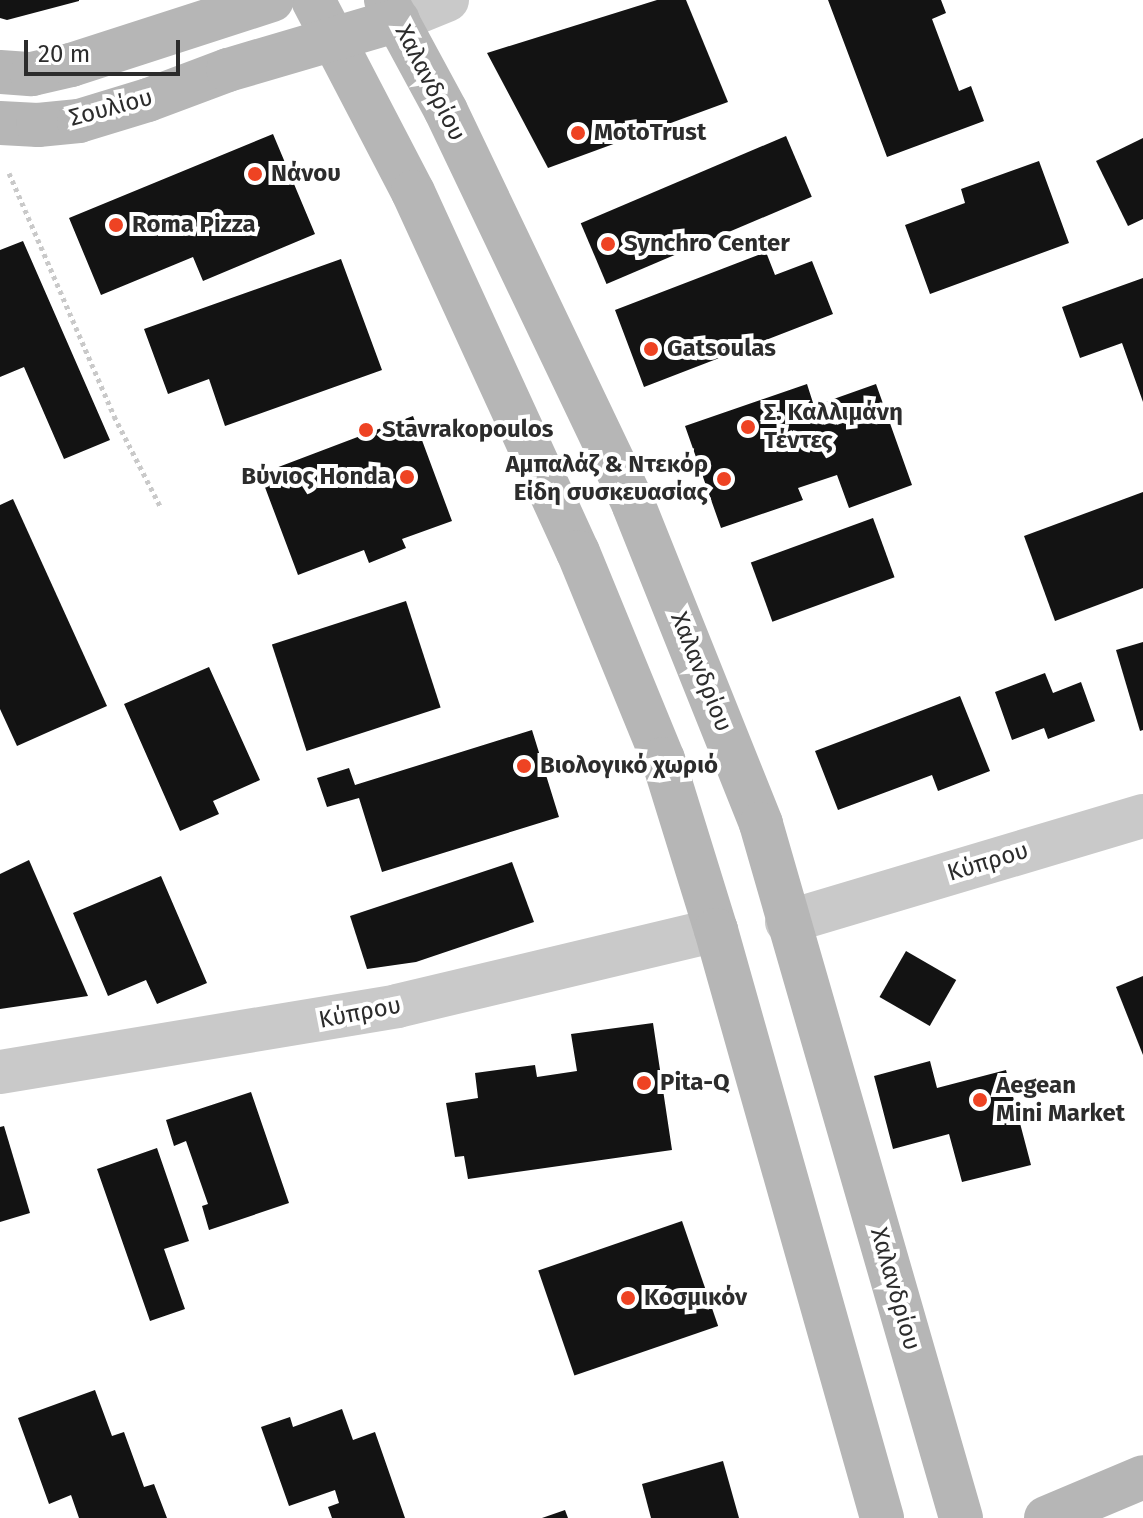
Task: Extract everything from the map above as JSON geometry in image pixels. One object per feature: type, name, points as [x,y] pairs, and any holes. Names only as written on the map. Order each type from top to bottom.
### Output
[{"type":"main road","points":[[0,72],[32,74],[71,65],[272,0]]},
{"type":"main road","points":[[313,0],[413,192],[578,552],[663,759],[716,930],[882,1518]]},
{"type":"main road","name":"Σουλίου","points":[[0,123],[38,125],[79,121],[335,39],[392,10]]},
{"type":"main road","name":"Χαλανδρίου","points":[[392,10],[474,170],[634,506],[761,824],[961,1518]]},
{"type":"main road","points":[[1046,1518],[1143,1477]]},
{"type":"street","name":"Σουλίου","points":[[392,10],[447,0]]},
{"type":"street","points":[[4,157],[79,121]]},
{"type":"street","name":"Κύπρου","points":[[787,922],[1143,816]]},
{"type":"street","name":"Κύπρου","points":[[0,1072],[397,1006],[716,930]]},
{"type":"path","points":[[4,157],[114,416],[160,506]]},
{"type":"building","points":[[0,0],[79,1],[7,20],[0,18]]},
{"type":"building","points":[[657,0],[686,0],[728,102],[548,168],[487,53]]},
{"type":"building","points":[[828,0],[941,0],[946,13],[932,19],[959,91],[971,86],[984,121],[887,157]]},
{"type":"building","points":[[273,134],[315,234],[203,281],[193,257],[101,295],[69,218]]},
{"type":"building","points":[[786,136],[812,197],[607,284],[581,223]]},
{"type":"building","points":[[1143,138],[1143,219],[1128,226],[1096,161]]},
{"type":"building","points":[[1039,161],[1069,243],[930,294],[905,225],[965,203],[961,189]]},
{"type":"building","points":[[23,241],[110,440],[64,459],[24,367],[0,377],[0,250]]},
{"type":"building","points":[[766,252],[775,275],[812,261],[833,314],[644,387],[615,310]]},
{"type":"building","points":[[341,259],[382,370],[225,426],[209,379],[168,394],[144,329]]},
{"type":"building","points":[[1143,278],[1143,402],[1122,343],[1080,358],[1062,307]]},
{"type":"building","points":[[807,384],[814,406],[876,384],[912,485],[849,508],[837,475],[798,488],[803,500],[721,528],[685,426]]},
{"type":"building","points":[[413,416],[452,521],[402,539],[406,548],[369,563],[364,550],[298,575],[260,474]]},
{"type":"building","points":[[1143,492],[1143,588],[1055,621],[1024,536]]},
{"type":"building","points":[[13,499],[107,706],[17,746],[0,709],[0,505]]},
{"type":"building","points":[[873,518],[895,577],[772,622],[751,562]]},
{"type":"building","points":[[406,601],[441,708],[307,751],[272,645]]},
{"type":"building","points":[[1143,642],[1143,730],[1140,731],[1116,650]]},
{"type":"building","points":[[209,667],[260,780],[213,801],[219,814],[180,831],[124,704]]},
{"type":"building","points":[[1045,673],[1053,693],[1081,682],[1095,721],[1048,739],[1044,728],[1012,740],[995,692]]},
{"type":"building","points":[[960,696],[990,771],[938,791],[932,775],[838,810],[815,751]]},
{"type":"building","points":[[532,730],[559,817],[382,872],[359,798],[327,807],[317,778],[349,768],[355,785]]},
{"type":"building","points":[[29,860],[88,996],[0,1009],[0,874]]},
{"type":"building","points":[[512,862],[534,922],[416,962],[367,969],[350,916]]},
{"type":"building","points":[[161,876],[207,983],[157,1004],[146,980],[108,996],[73,913]]},
{"type":"building","points":[[906,951],[956,980],[930,1026],[880,997]]},
{"type":"building","points":[[1143,976],[1143,1055],[1116,987]]},
{"type":"building","points":[[653,1023],[672,1150],[468,1179],[464,1156],[455,1157],[446,1103],[478,1098],[475,1073],[535,1065],[537,1077],[577,1071],[571,1034]]},
{"type":"building","points":[[930,1061],[937,1088],[1006,1070],[1031,1165],[962,1182],[949,1134],[893,1149],[874,1076]]},
{"type":"building","points":[[251,1092],[289,1203],[209,1230],[202,1206],[208,1204],[186,1141],[174,1146],[166,1120]]},
{"type":"building","points":[[4,1126],[30,1213],[0,1222],[0,1127]]},
{"type":"building","points":[[157,1148],[189,1241],[164,1249],[185,1309],[150,1321],[97,1169]]},
{"type":"building","name":"Κοσμικόν","points":[[682,1221],[718,1326],[574,1375],[538,1270]]},
{"type":"building","points":[[95,1390],[112,1436],[124,1432],[144,1487],[154,1484],[167,1518],[79,1518],[71,1495],[49,1504],[18,1418]]},
{"type":"building","points":[[342,1409],[353,1440],[375,1432],[405,1518],[332,1518],[328,1507],[339,1503],[335,1490],[289,1506],[261,1427],[290,1417],[293,1427]]},
{"type":"building","points":[[723,1461],[739,1518],[651,1518],[642,1484]]},
{"type":"building","points":[[565,1510],[568,1518],[542,1518]]},
{"type":"place","name":"MotoTrust","points":[[578,133]]},
{"type":"place","name":"Νάνου","points":[[255,174]]},
{"type":"place","name":"Roma Pizza","points":[[116,225]]},
{"type":"place","name":"Synchro Center","points":[[608,244]]},
{"type":"place","name":"Gatsoulas","points":[[651,349]]},
{"type":"place","name":"Σ. Καλλιμάνη Τέντες","points":[[748,427]]},
{"type":"place","name":"Stavrakopoulos","points":[[366,430]]},
{"type":"place","name":"Βύνιος Honda","points":[[407,477]]},
{"type":"place","name":"Αμπαλάζ & Ντεκόρ Είδη συσκευασίας","points":[[724,479]]},
{"type":"place","name":"Βιολογικό χωριό","points":[[524,766]]},
{"type":"place","name":"Pita-Q","points":[[644,1083]]},
{"type":"place","name":"Aegean Mini Market","points":[[980,1100]]},
{"type":"place","name":"Κοσμικόν","points":[[628,1298]]}]
